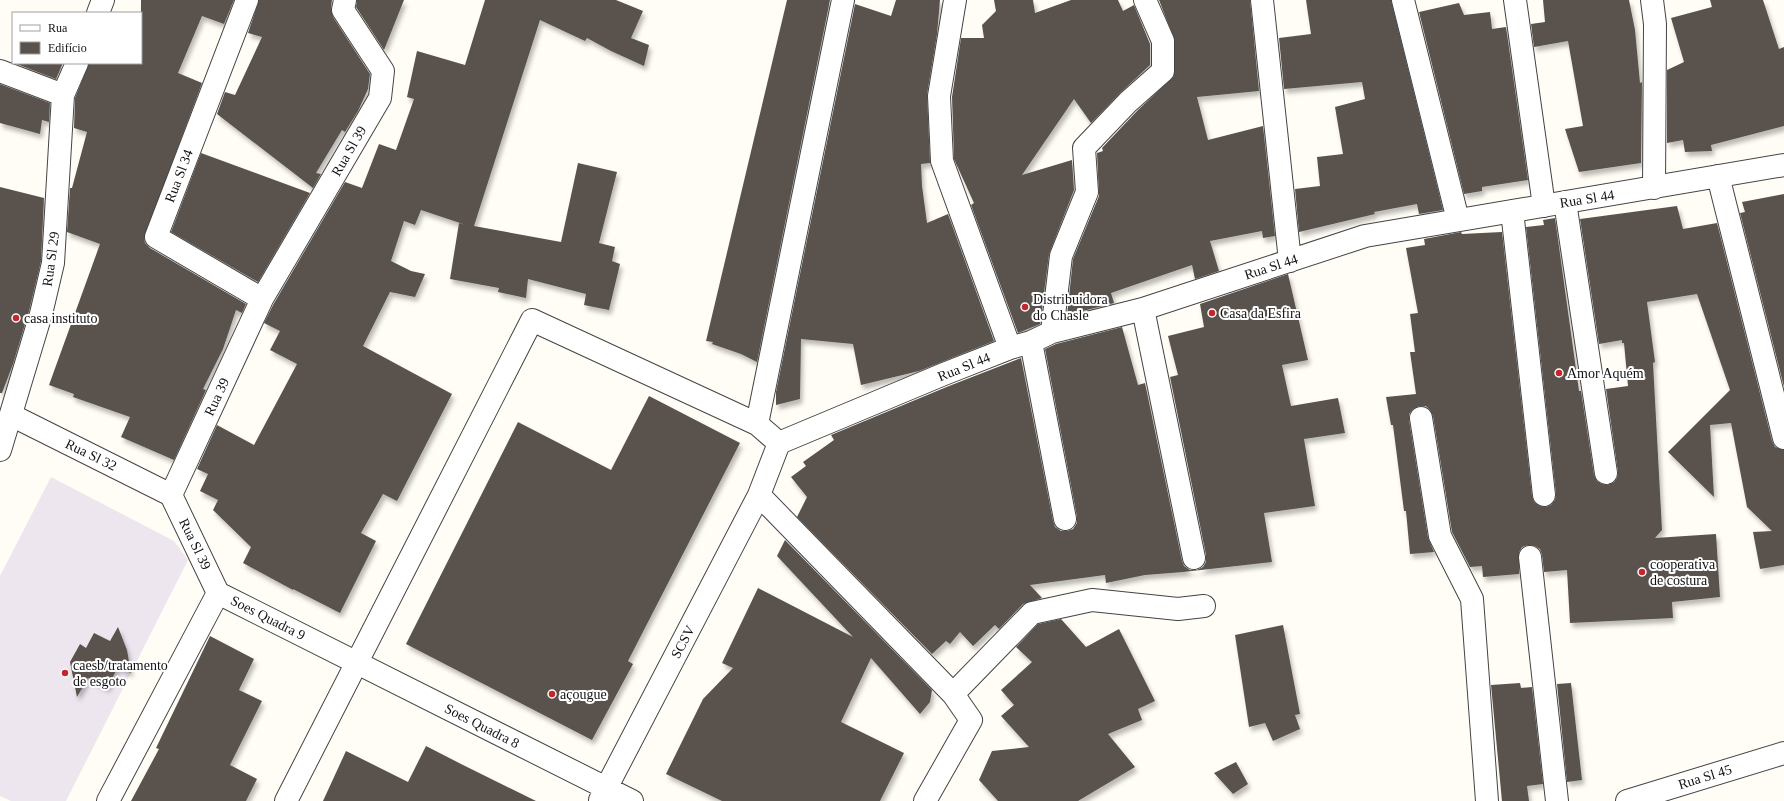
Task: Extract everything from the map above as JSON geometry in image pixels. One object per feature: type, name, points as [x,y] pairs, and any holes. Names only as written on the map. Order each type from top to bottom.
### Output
[{"type":"street","points":[[98,12],[104,0]]},
{"type":"street","name":"Rua Sl 34","points":[[247,0],[156,238],[262,299]]},
{"type":"street","name":"Rua Sl 39","points":[[262,299],[380,98],[383,71],[343,10],[345,0]]},
{"type":"street","points":[[756,424],[843,0]]},
{"type":"street","points":[[955,0],[939,96],[942,161],[1010,348]]},
{"type":"street","points":[[1052,332],[1061,256],[1087,192],[1084,148],[1128,102],[1162,71],[1163,41],[1145,0]]},
{"type":"street","points":[[1262,0],[1290,260]]},
{"type":"street","points":[[1403,0],[1458,220]]},
{"type":"street","points":[[1515,0],[1544,206]]},
{"type":"street","points":[[1652,0],[1655,24],[1654,188]]},
{"type":"street","name":"Rua Sl 29","points":[[0,450],[41,314],[53,263],[63,95],[77,64]]},
{"type":"street","points":[[0,71],[63,95]]},
{"type":"street","name":"Rua Sl 44","points":[[779,443],[1010,348],[1031,342],[1052,332],[1143,309],[1365,236],[1784,165]]},
{"type":"street","points":[[1718,176],[1784,438]]},
{"type":"street","points":[[1565,202],[1606,473]]},
{"type":"street","points":[[1512,211],[1544,495]]},
{"type":"street","name":"Rua 39","points":[[171,495],[262,299]]},
{"type":"street","points":[[1143,309],[1194,558]]},
{"type":"street","points":[[286,801],[532,320],[756,424],[779,443]]},
{"type":"street","points":[[1031,342],[1065,519]]},
{"type":"street","name":"Rua Sl 32","points":[[11,415],[171,495]]},
{"type":"street","points":[[1421,418],[1440,536],[1472,599],[1487,801]]},
{"type":"street","name":"SCSV","points":[[603,794],[759,495],[779,443]]},
{"type":"street","name":"Rua Sl 39","points":[[171,495],[218,593]]},
{"type":"street","points":[[759,495],[953,694],[971,720],[926,801]]},
{"type":"street","points":[[1530,557],[1557,801]]},
{"type":"street","name":"Soes Quadra 9","points":[[108,801],[218,593],[357,664]]},
{"type":"street","points":[[953,694],[1032,613],[1092,600],[1178,609],[1204,606]]},
{"type":"street","name":"Soes Quadra 8","points":[[357,664],[603,794],[632,801]]},
{"type":"street","name":"Rua Sl 45","points":[[1627,801],[1784,753]]},
{"type":"shaded area","name":"caesb/tratamento de esgoto","points":[[51,477],[174,541],[188,560],[66,801],[11,801],[0,796],[0,576]]},
{"type":"building","points":[[141,0],[234,0],[224,24],[202,16],[178,73],[202,83],[144,238],[145,243],[150,248],[246,304],[242,313],[236,310],[223,349],[203,389],[206,390],[174,460],[121,437],[130,417],[73,397],[74,394],[49,385],[100,244],[67,232],[70,188],[72,188],[87,132],[74,128],[75,98],[89,64],[142,64]]},
{"type":"building","points":[[259,0],[332,0],[331,8],[333,17],[370,74],[368,89],[358,111],[345,132],[342,130],[316,173],[321,174],[313,188],[217,114],[225,92],[235,95],[262,37],[248,33]]},
{"type":"building","points":[[357,0],[404,0],[384,50],[356,7]]},
{"type":"building","points":[[485,0],[616,0],[643,11],[631,38],[649,45],[644,66],[587,38],[585,41],[540,20],[474,226],[561,242],[578,163],[617,172],[599,243],[615,247],[612,261],[620,264],[609,310],[584,305],[586,294],[528,279],[526,298],[498,292],[499,288],[450,279],[459,223],[466,225],[421,210],[415,225],[404,221],[391,261],[411,271],[425,274],[415,297],[390,292],[363,346],[452,394],[397,501],[383,494],[361,533],[376,541],[340,613],[243,563],[251,547],[213,510],[218,500],[200,491],[208,474],[197,469],[217,425],[254,445],[297,364],[270,350],[280,331],[264,323],[273,305],[345,182],[362,188],[379,144],[396,150],[414,99],[407,97],[417,51],[465,65]]},
{"type":"building","points":[[787,0],[830,0],[757,362],[741,354],[712,344],[713,342],[706,341]]},
{"type":"building","points":[[896,0],[940,0],[937,34],[927,94],[930,163],[921,164],[922,186],[927,223],[948,214],[994,341],[919,371],[861,385],[853,344],[801,339],[800,399],[776,405],[776,392],[855,4],[891,16]]},
{"type":"building","points":[[994,0],[1033,0],[1035,13],[1071,0],[1118,0],[1123,11],[1134,5],[1150,44],[1150,65],[1091,123],[1074,99],[1022,175],[1072,160],[1074,190],[1049,254],[1040,324],[1018,333],[971,205],[974,203],[954,159],[952,97],[961,38],[984,38],[982,25],[996,11]]},
{"type":"building","points":[[1159,0],[1250,0],[1259,91],[1197,97],[1208,140],[1263,126],[1275,236],[1263,238],[1262,231],[1210,241],[1219,271],[1195,279],[1192,265],[1111,293],[1114,303],[1067,315],[1073,259],[1099,196],[1097,153],[1103,151],[1102,148],[1137,111],[1174,76],[1175,41]]},
{"type":"building","points":[[1306,0],[1391,0],[1443,210],[1419,214],[1417,204],[1374,212],[1375,214],[1299,232],[1295,189],[1320,186],[1317,157],[1343,154],[1335,107],[1365,99],[1362,82],[1284,89],[1279,38],[1311,34]]},
{"type":"building","points":[[1543,0],[1629,0],[1635,30],[1640,83],[1642,82],[1641,163],[1579,172],[1565,129],[1583,126],[1568,41],[1534,47],[1531,24],[1545,22]]},
{"type":"building","points":[[1710,0],[1763,0],[1779,49],[1784,47],[1784,126],[1711,145],[1712,151],[1685,152],[1683,140],[1667,143],[1667,70],[1684,62],[1671,18],[1712,7]]},
{"type":"building","points":[[1459,3],[1464,15],[1490,12],[1492,29],[1506,27],[1528,180],[1482,187],[1482,191],[1464,194],[1419,12]]},
{"type":"building","points":[[17,64],[63,64],[56,79]]},
{"type":"building","points":[[0,84],[50,103],[49,122],[42,120],[40,134],[0,123]]},
{"type":"building","points":[[201,153],[310,193],[258,282],[171,232]]},
{"type":"building","points":[[0,187],[44,198],[41,261],[29,311],[13,364],[2,393],[0,393]]},
{"type":"building","points":[[1784,194],[1784,387],[1740,213],[1745,212],[1742,202]]},
{"type":"building","points":[[1677,206],[1683,229],[1717,223],[1772,441],[1775,447],[1784,450],[1784,565],[1760,569],[1753,532],[1772,531],[1747,507],[1731,423],[1710,425],[1714,497],[1668,452],[1730,390],[1697,294],[1647,302],[1655,362],[1653,363],[1662,530],[1655,538],[1716,534],[1720,597],[1672,602],[1673,618],[1570,623],[1567,570],[1544,572],[1540,549],[1535,546],[1528,545],[1522,547],[1519,552],[1519,574],[1483,577],[1482,566],[1470,567],[1452,532],[1433,416],[1426,406],[1419,406],[1413,409],[1409,414],[1409,420],[1428,538],[1434,552],[1410,554],[1406,511],[1404,511],[1393,425],[1391,425],[1386,397],[1416,394],[1410,352],[1415,352],[1410,314],[1418,313],[1406,248],[1425,245],[1424,239],[1461,232],[1462,234],[1502,232],[1532,496],[1534,502],[1539,506],[1546,507],[1551,505],[1555,500],[1556,494],[1526,227],[1544,225],[1543,220],[1555,218],[1579,391],[1581,391],[1594,475],[1597,481],[1601,484],[1607,485],[1614,482],[1617,478],[1618,472],[1606,389],[1628,386],[1624,343],[1622,343],[1622,340],[1599,344],[1580,219]]},
{"type":"building","points":[[1288,274],[1308,360],[1282,365],[1291,406],[1338,398],[1345,433],[1304,439],[1315,506],[1264,513],[1272,562],[1183,572],[1145,575],[1106,583],[1105,575],[1030,585],[1042,598],[1023,604],[999,629],[995,625],[973,646],[960,632],[950,644],[946,641],[932,654],[797,517],[807,497],[791,477],[806,466],[803,462],[834,440],[831,435],[1021,358],[1053,521],[1055,527],[1061,531],[1073,529],[1077,523],[1077,517],[1045,349],[1056,344],[1122,327],[1138,385],[1145,383],[1182,561],[1184,566],[1190,570],[1197,570],[1203,567],[1206,562],[1206,555],[1170,377],[1178,375],[1168,336],[1204,327],[1200,304]]},
{"type":"building","points":[[649,396],[740,443],[628,661],[633,664],[592,740],[406,644],[518,422],[611,470]]},
{"type":"building","points":[[785,540],[932,690],[930,702],[920,714],[871,658],[841,722],[904,753],[880,801],[722,801],[666,774],[703,699],[733,668],[722,663],[758,588],[853,637],[777,556]]},
{"type":"building","points":[[1061,619],[1086,647],[1119,629],[1155,701],[1138,709],[1142,720],[1108,734],[1135,767],[1078,801],[998,801],[979,780],[992,751],[1029,747],[1001,716],[1014,705],[1001,690],[1032,662],[1016,647],[1038,624]]},
{"type":"building","points":[[1283,625],[1300,714],[1295,715],[1300,729],[1273,741],[1265,723],[1249,727],[1235,635]]},
{"type":"building","points":[[118,627],[127,650],[131,673],[118,667],[107,688],[88,678],[77,697],[70,662],[80,644],[86,648],[94,633],[110,641]]},
{"type":"building","points":[[210,636],[254,659],[239,690],[262,701],[230,765],[257,779],[246,801],[131,801],[159,749],[156,748]]},
{"type":"building","points":[[1520,683],[1521,688],[1532,687],[1543,784],[1527,786],[1529,801],[1502,801],[1491,685]]},
{"type":"building","points":[[1571,683],[1582,780],[1567,782],[1557,684]]},
{"type":"building","points":[[426,746],[536,801],[323,801],[346,751],[408,782]]},
{"type":"building","points":[[1236,762],[1248,784],[1233,794],[1214,773]]},
{"type":"place","name":"Distribuidora do Chasle","points":[[1025,307]]},
{"type":"place","name":"Casa da Esfira","points":[[1212,313]]},
{"type":"place","name":"casa instituto","points":[[16,318]]},
{"type":"place","name":"Amor Aquém","points":[[1559,373]]},
{"type":"place","name":"cooperativa de costura","points":[[1642,572]]},
{"type":"place","name":"caesb/tratamento de esgoto","points":[[65,673]]},
{"type":"place","name":"açougue","points":[[552,694]]}]
